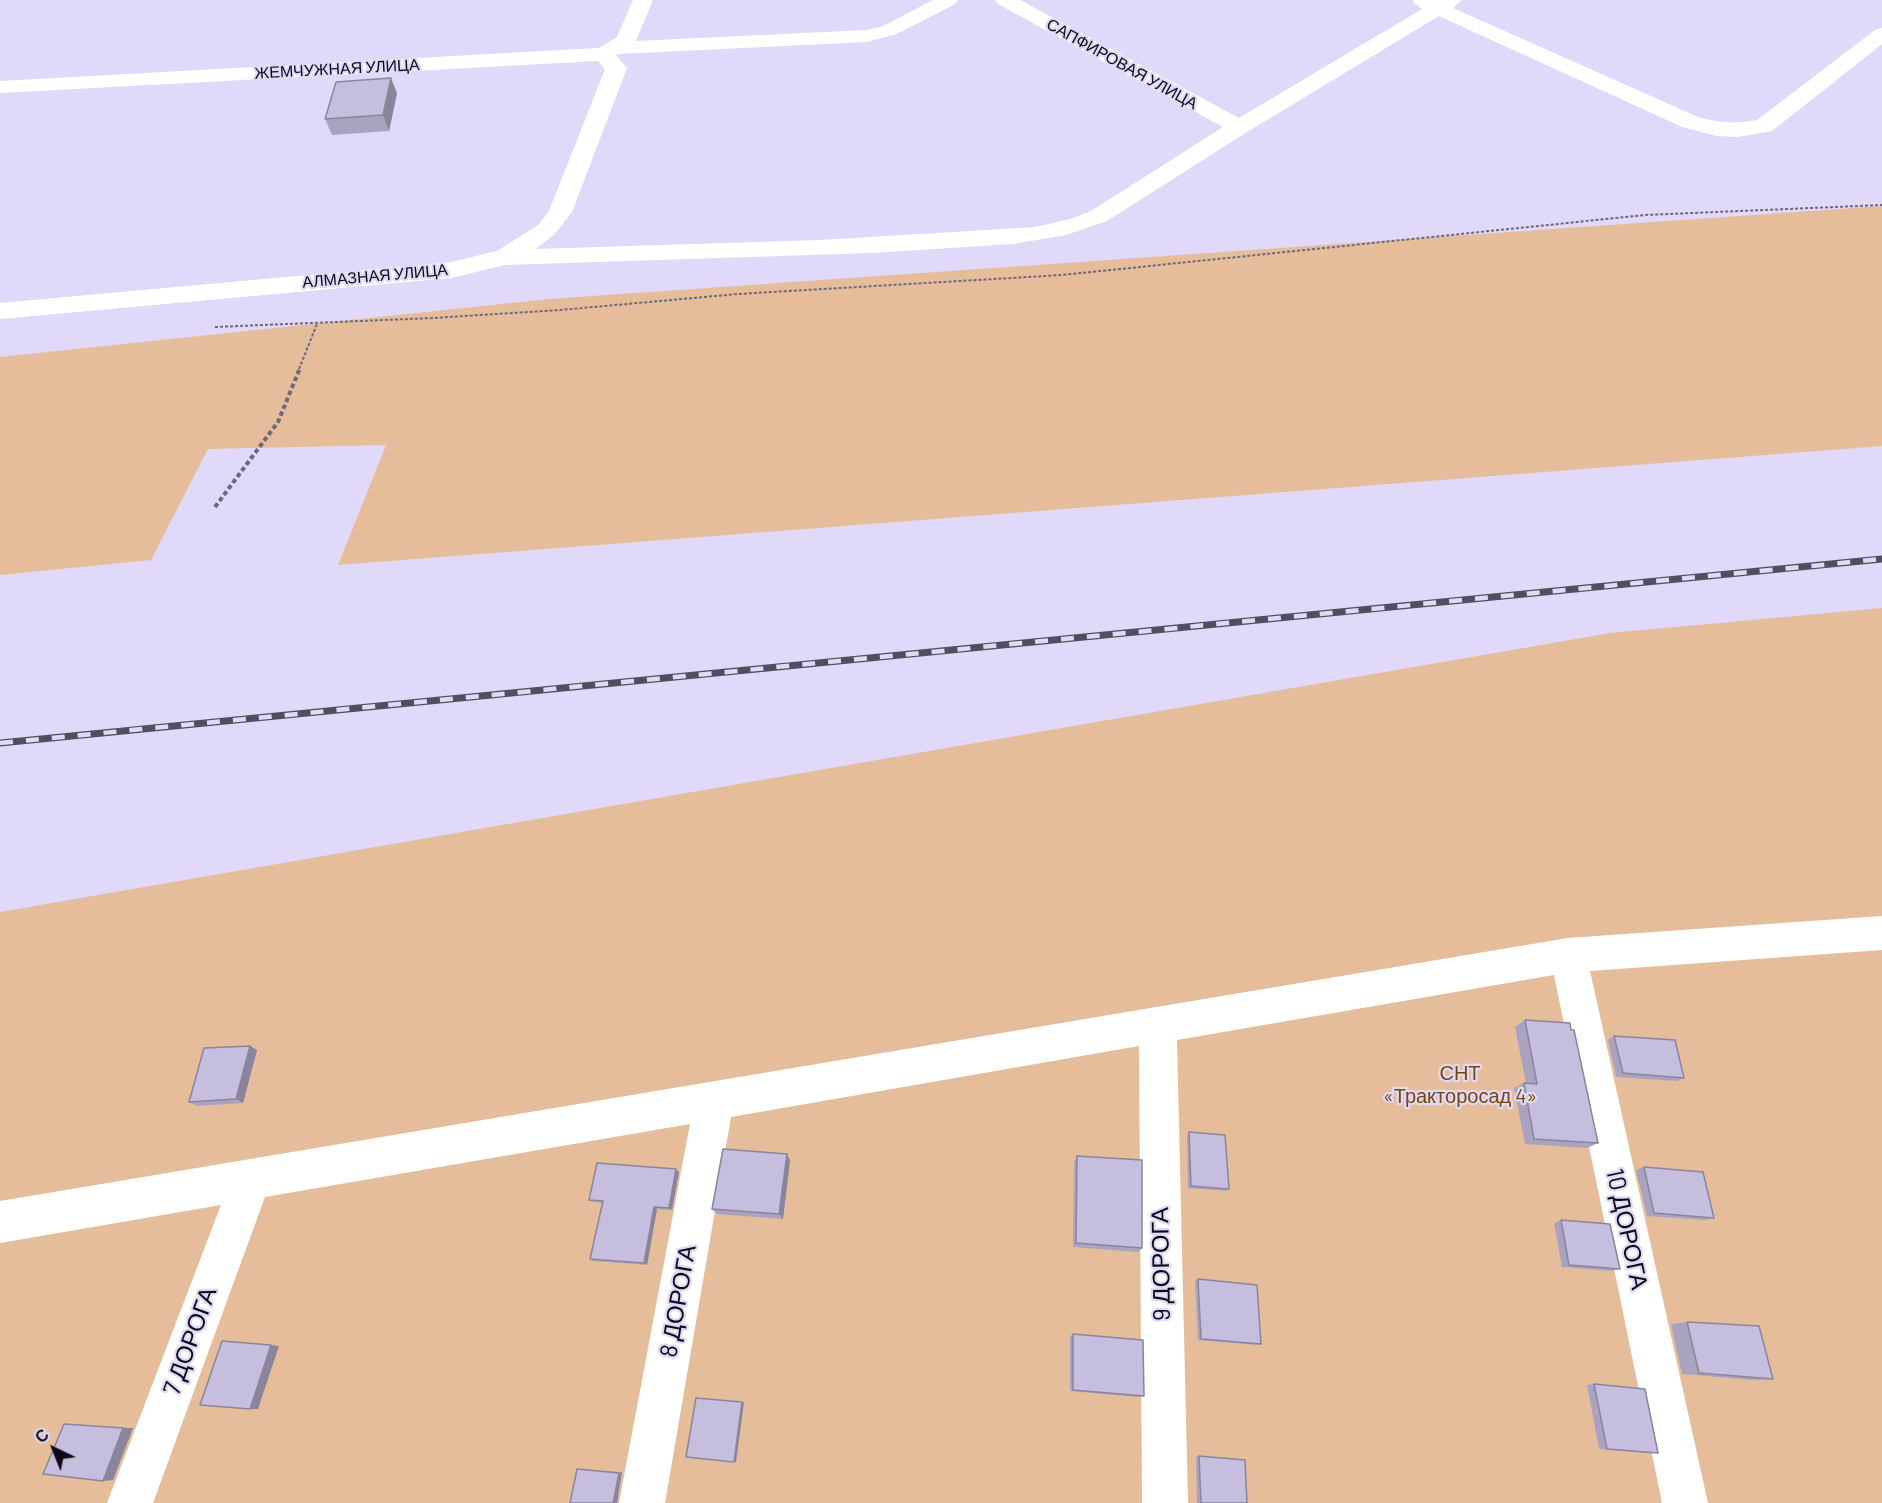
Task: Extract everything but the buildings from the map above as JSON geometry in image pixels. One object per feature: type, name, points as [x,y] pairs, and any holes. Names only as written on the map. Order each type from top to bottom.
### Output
[{"type":"street","points":[[609,51],[626,40],[643,0]]},
{"type":"street","name":"ЖЕМЧУЖНАЯ УЛИЦА","points":[[0,87],[867,36],[890,30],[948,0]]},
{"type":"street","name":"САПФИРОВАЯ УЛИЦА","points":[[1005,0],[1239,127]]},
{"type":"street","points":[[505,257],[855,246],[1037,234],[1076,227],[1099,216],[1436,3],[1690,122],[1727,130],[1764,126],[1882,34]]},
{"type":"street","name":"АЛМАЗНАЯ УЛИЦА","points":[[0,311],[451,270],[505,257],[546,230],[560,212],[616,68],[609,51]]},
{"type":"street","points":[[0,1222],[1568,955],[1882,933]]},
{"type":"street","name":"10 ДОРОГА","points":[[1568,955],[1685,1503]]},
{"type":"street","name":"9 ДОРОГА","points":[[1158,1024],[1165,1503]]},
{"type":"street","name":"8 ДОРОГА","points":[[642,1503],[714,1100]]},
{"type":"street","name":"7 ДОРОГА","points":[[130,1503],[251,1179]]},
{"type":"path","points":[[213,327],[317,324],[560,310],[738,294],[1062,275],[1645,215],[1882,205]]},
{"type":"path","points":[[215,507],[278,422],[317,324]]},
{"type":"green space","points":[[1882,206],[1882,446],[338,565],[386,445],[208,449],[151,560],[0,575],[0,357],[549,299]]},
{"type":"green space","name":"СНТ «Тракторосад 4»","points":[[1882,608],[1882,1503],[0,1503],[0,912],[1610,633]]},
{"type":"railway","points":[[0,743],[1882,559]]}]
